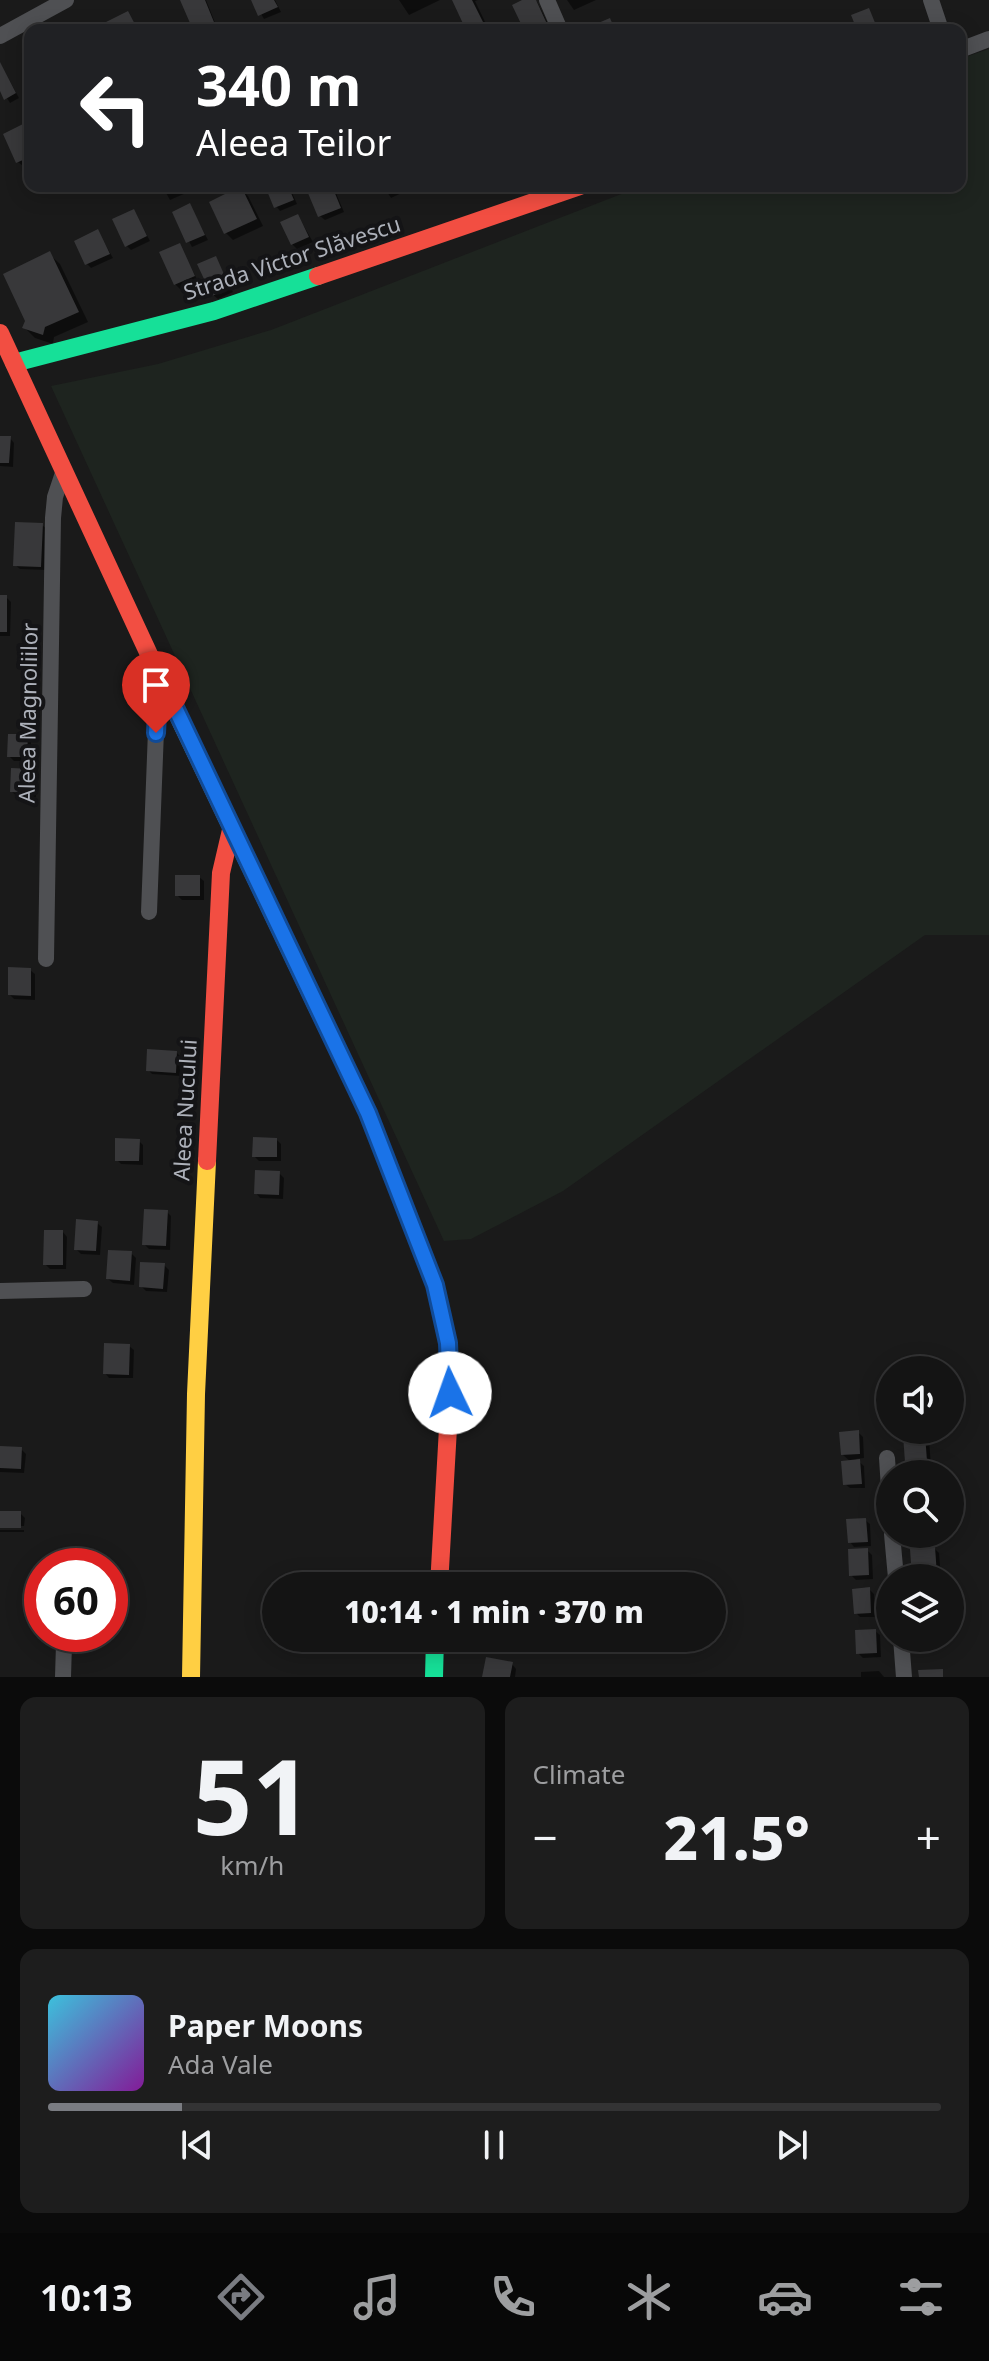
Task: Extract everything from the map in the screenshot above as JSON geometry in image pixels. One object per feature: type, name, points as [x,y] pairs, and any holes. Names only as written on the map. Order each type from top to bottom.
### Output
[{"type":"street","points":[[0,36],[66,0]]},
{"type":"street","points":[[547,0],[557,24]]},
{"type":"street","points":[[931,0],[939,24]]},
{"type":"street","points":[[966,48],[989,39]]},
{"type":"street","name":"Strada Victor Slăvescu","points":[[14,363],[214,311],[562,192]]},
{"type":"street","points":[[0,333],[231,830],[368,1113],[435,1285],[448,1343],[450,1393],[440,1572]]},
{"type":"street","name":"Aleea Magnoliilor","points":[[46,959],[53,518],[55,497],[64,470]]},
{"type":"street","points":[[149,912],[159,674]]},
{"type":"street","name":"Aleea Nucului","points":[[191,1677],[196,1394],[221,873],[231,830]]},
{"type":"street","points":[[0,1291],[84,1289]]},
{"type":"street","points":[[63,1677],[64,1652]]},
{"type":"street","points":[[434,1677],[435,1652]]},
{"type":"street","points":[[902,1652],[904,1677]]},
{"type":"shaded area","points":[[989,49],[989,935],[925,935],[563,1191],[471,1239],[444,1241],[51,386],[158,364],[271,330],[627,192],[966,192],[966,57]]},
{"type":"building","points":[[180,0],[205,0],[215,24],[190,24]]},
{"type":"building","points":[[251,0],[274,0],[278,7],[258,16]]},
{"type":"building","points":[[452,0],[472,0],[484,24],[463,24]]},
{"type":"building","points":[[522,0],[536,0],[547,24],[521,24],[512,5]]},
{"type":"building","points":[[869,8],[876,24],[855,24],[851,15]]},
{"type":"building","points":[[128,11],[135,24],[105,24]]},
{"type":"building","points":[[610,18],[612,24],[596,24]]},
{"type":"building","points":[[0,62],[16,93],[4,100],[0,91]]},
{"type":"building","points":[[23,124],[24,160],[16,163],[3,134]]},
{"type":"building","points":[[229,192],[244,192],[257,219],[224,234],[209,202]]},
{"type":"building","points":[[267,192],[291,192],[294,200],[274,208]]},
{"type":"building","points":[[308,192],[334,192],[341,208],[318,217]]},
{"type":"building","points":[[190,203],[205,235],[186,243],[172,212]]},
{"type":"building","points":[[134,209],[147,236],[125,247],[112,219]]},
{"type":"building","points":[[298,214],[309,237],[291,245],[280,222]]},
{"type":"building","points":[[98,229],[110,254],[85,265],[74,241]]},
{"type":"building","points":[[180,243],[195,276],[174,285],[159,252]]},
{"type":"building","points":[[50,251],[79,312],[45,327],[43,335],[22,328],[25,321],[3,274]]},
{"type":"building","points":[[216,256],[230,288],[212,296],[197,264]]},
{"type":"building","points":[[0,436],[11,436],[9,463],[0,463]]},
{"type":"building","points":[[15,522],[43,523],[41,567],[13,566]]},
{"type":"building","points":[[0,595],[7,595],[7,632],[0,632]]},
{"type":"building","points":[[8,734],[28,734],[27,757],[7,757]]},
{"type":"building","points":[[11,768],[33,769],[32,793],[10,792]]},
{"type":"building","points":[[175,875],[200,875],[200,896],[175,896]]},
{"type":"building","points":[[8,967],[31,968],[31,996],[8,995]]},
{"type":"building","points":[[147,1049],[177,1051],[176,1073],[146,1071]]},
{"type":"building","points":[[253,1137],[277,1138],[277,1157],[252,1157]]},
{"type":"building","points":[[115,1138],[140,1139],[139,1161],[115,1161]]},
{"type":"building","points":[[255,1170],[280,1171],[279,1195],[254,1194]]},
{"type":"building","points":[[144,1209],[168,1210],[166,1246],[142,1245]]},
{"type":"building","points":[[76,1219],[98,1221],[96,1251],[74,1250]]},
{"type":"building","points":[[44,1230],[63,1230],[63,1265],[43,1265]]},
{"type":"building","points":[[108,1250],[132,1251],[130,1281],[106,1279]]},
{"type":"building","points":[[140,1262],[165,1263],[163,1289],[139,1287]]},
{"type":"building","points":[[104,1343],[130,1344],[129,1375],[103,1374]]},
{"type":"building","points":[[859,1430],[860,1454],[841,1455],[839,1432]]},
{"type":"building","points":[[904,1444],[926,1444],[927,1460],[905,1460]]},
{"type":"building","points":[[0,1446],[22,1447],[21,1469],[0,1468]]},
{"type":"building","points":[[860,1459],[862,1484],[843,1485],[841,1461]]},
{"type":"building","points":[[0,1511],[21,1511],[21,1528],[0,1528]]},
{"type":"building","points":[[866,1518],[868,1542],[848,1543],[846,1519]]},
{"type":"building","points":[[868,1548],[869,1575],[849,1576],[848,1549]]},
{"type":"building","points":[[935,1548],[936,1564],[911,1564],[910,1549]]},
{"type":"building","points":[[870,1587],[871,1613],[854,1614],[852,1589]]},
{"type":"building","points":[[876,1629],[877,1653],[856,1654],[855,1630]]},
{"type":"building","points":[[486,1657],[513,1662],[510,1677],[482,1677]]},
{"type":"building","points":[[943,1669],[943,1677],[919,1677],[918,1670]]},
{"type":"traffic: fast","points":[[14,363],[214,311],[318,276]]},
{"type":"traffic: fast","points":[[434,1677],[435,1652]]},
{"type":"traffic: slow","points":[[153,663],[320,1013]]},
{"type":"traffic: slow","points":[[191,1677],[196,1394],[207,1161]]},
{"type":"traffic: jam","points":[[318,276],[563,192]]},
{"type":"traffic: jam","points":[[0,333],[153,663]]},
{"type":"traffic: jam","points":[[207,1161],[221,873],[231,830]]},
{"type":"traffic: jam","points":[[320,1013],[368,1113],[435,1285],[448,1343],[450,1393],[440,1572]]},
{"type":"route","points":[[156,733],[159,674],[368,1113],[435,1285],[448,1343],[450,1393]]}]
